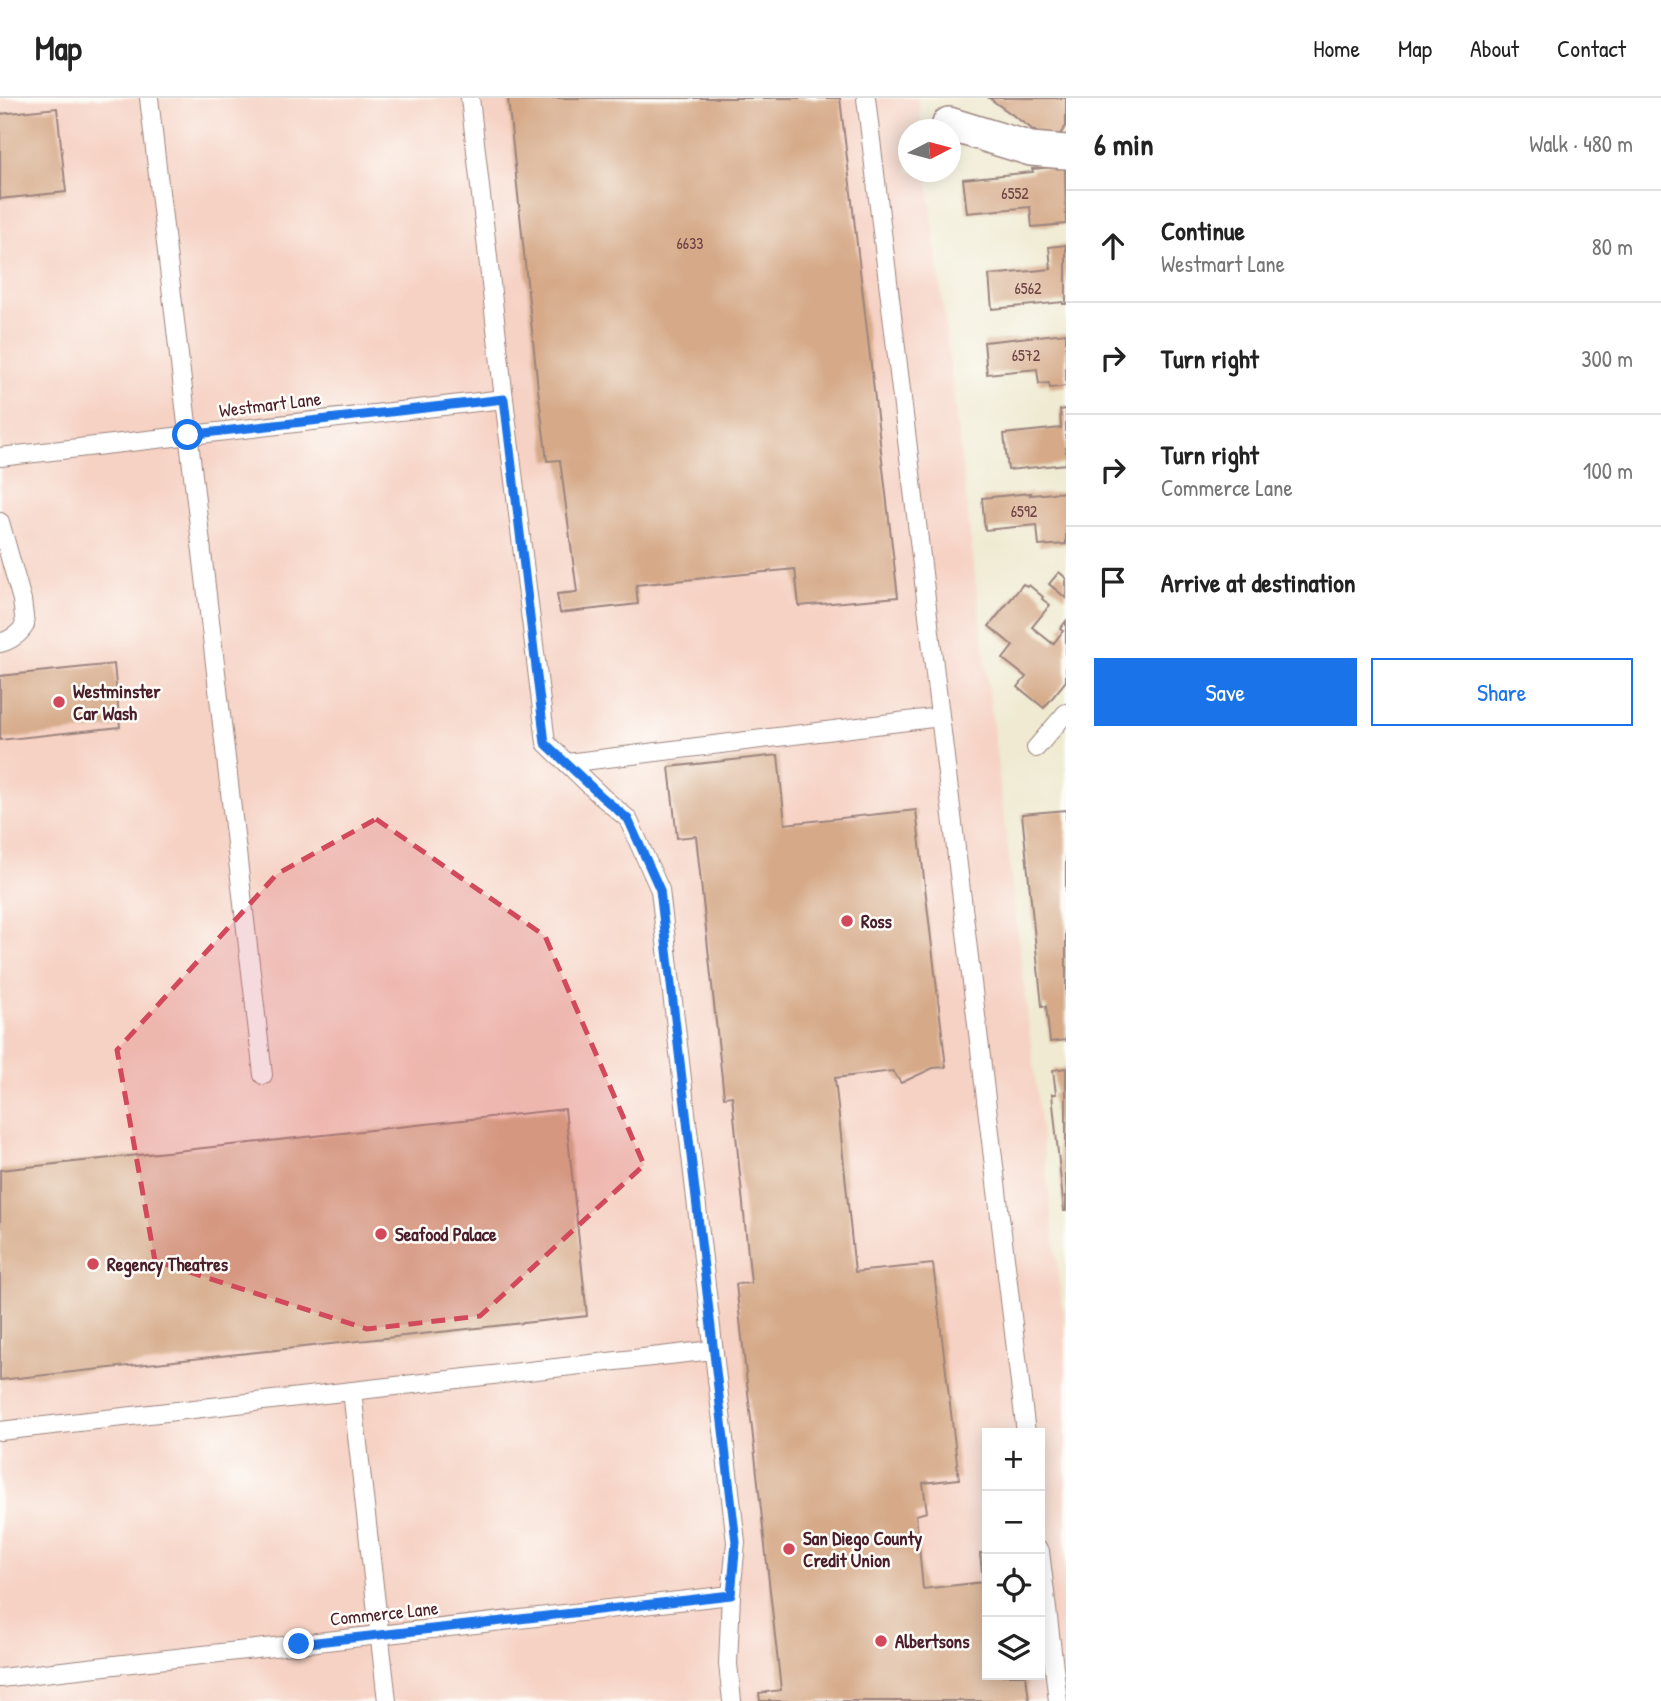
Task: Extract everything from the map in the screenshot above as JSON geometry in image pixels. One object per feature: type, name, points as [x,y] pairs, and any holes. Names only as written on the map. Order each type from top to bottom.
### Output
[{"type":"street","points":[[961,128],[1031,149],[1066,152]]},
{"type":"lane","points":[[149,98],[263,1075]]},
{"type":"lane","points":[[470,98],[545,743],[628,819],[660,890],[736,1542],[728,1664],[732,1701]]},
{"type":"lane","points":[[866,98],[1025,1428]]},
{"type":"lane","name":"Westmart Lane","points":[[0,457],[504,399]]},
{"type":"lane","points":[[0,522],[22,600],[26,625],[21,632],[0,643]]},
{"type":"lane","points":[[1036,748],[1066,713]]},
{"type":"lane","points":[[567,762],[940,717]]},
{"type":"lane","points":[[0,1431],[713,1350]]},
{"type":"lane","points":[[352,1391],[387,1701]]},
{"type":"lane","points":[[1040,1554],[1058,1701]]},
{"type":"lane","name":"Commerce Lane","points":[[0,1678],[731,1595]]},
{"type":"highlighted area","points":[[376,819],[545,936],[644,1165],[480,1316],[367,1329],[155,1261],[117,1050],[277,874]]},
{"type":"shaded area","points":[[0,98],[918,98],[921,119],[898,119],[898,182],[928,182],[1066,1338],[1066,1701],[0,1701]]},
{"type":"building","points":[[508,98],[840,98],[898,597],[799,606],[795,569],[636,585],[638,604],[560,613],[557,594],[577,592],[560,460],[547,461]]},
{"type":"building","points":[[989,98],[1066,98],[1066,126],[1053,144]]},
{"type":"building","points":[[57,108],[66,192],[0,199],[0,114]]},
{"type":"building","points":[[1065,166],[1066,224],[1032,227],[1030,207],[967,213],[963,179]]},
{"type":"building","points":[[1066,245],[1066,304],[1063,302],[992,309],[989,275],[1051,269],[1049,247]]},
{"type":"building","points":[[1066,333],[1066,386],[1050,388],[1049,383],[1039,384],[1037,369],[987,374],[984,342]]},
{"type":"building","points":[[1066,409],[1066,464],[1008,470],[1004,434],[1061,428],[1060,410]]},
{"type":"building","points":[[1066,492],[1066,544],[1039,546],[1037,525],[985,530],[982,498]]},
{"type":"building","points":[[1059,572],[1066,578],[1066,598],[1049,584]]},
{"type":"building","points":[[1023,584],[1027,587],[1029,585],[1050,605],[1032,627],[1053,644],[1063,631],[1060,629],[1066,621],[1066,681],[1044,708],[1018,687],[1026,677],[1003,659],[1013,646],[989,626]]},
{"type":"building","name":"Westminster Car Wash","points":[[114,664],[120,727],[0,740],[0,676]]},
{"type":"building","points":[[778,755],[785,824],[916,810],[946,1067],[933,1068],[901,1083],[893,1071],[835,1078],[855,1272],[933,1264],[959,1479],[923,1483],[927,1512],[916,1515],[923,1589],[982,1582],[982,1680],[1027,1680],[1029,1701],[760,1701],[759,1693],[781,1690],[736,1284],[751,1283],[732,1096],[724,1097],[696,836],[677,838],[669,767]]},
{"type":"building","points":[[1066,810],[1066,1040],[1050,1042],[1046,1006],[1042,1006],[1022,814]]},
{"type":"building","points":[[1066,1068],[1064,1211],[1052,1094],[1056,1094],[1053,1070]]},
{"type":"building","name":"Seafood Palace","points":[[565,1109],[587,1316],[0,1380],[0,1170]]},
{"type":"place","name":"Westminster Car Wash","points":[[59,702]]},
{"type":"place","name":"Ross","points":[[847,921]]},
{"type":"place","name":"Seafood Palace","points":[[381,1234]]},
{"type":"place","name":"Regency Theatres","points":[[93,1264]]},
{"type":"place","name":"San Diego County Credit Union","points":[[789,1549]]},
{"type":"place","name":"Albertsons","points":[[881,1641]]},
{"type":"route","points":[[188,435],[504,399],[545,743],[628,819],[660,890],[736,1542],[731,1595],[299,1644]]}]
